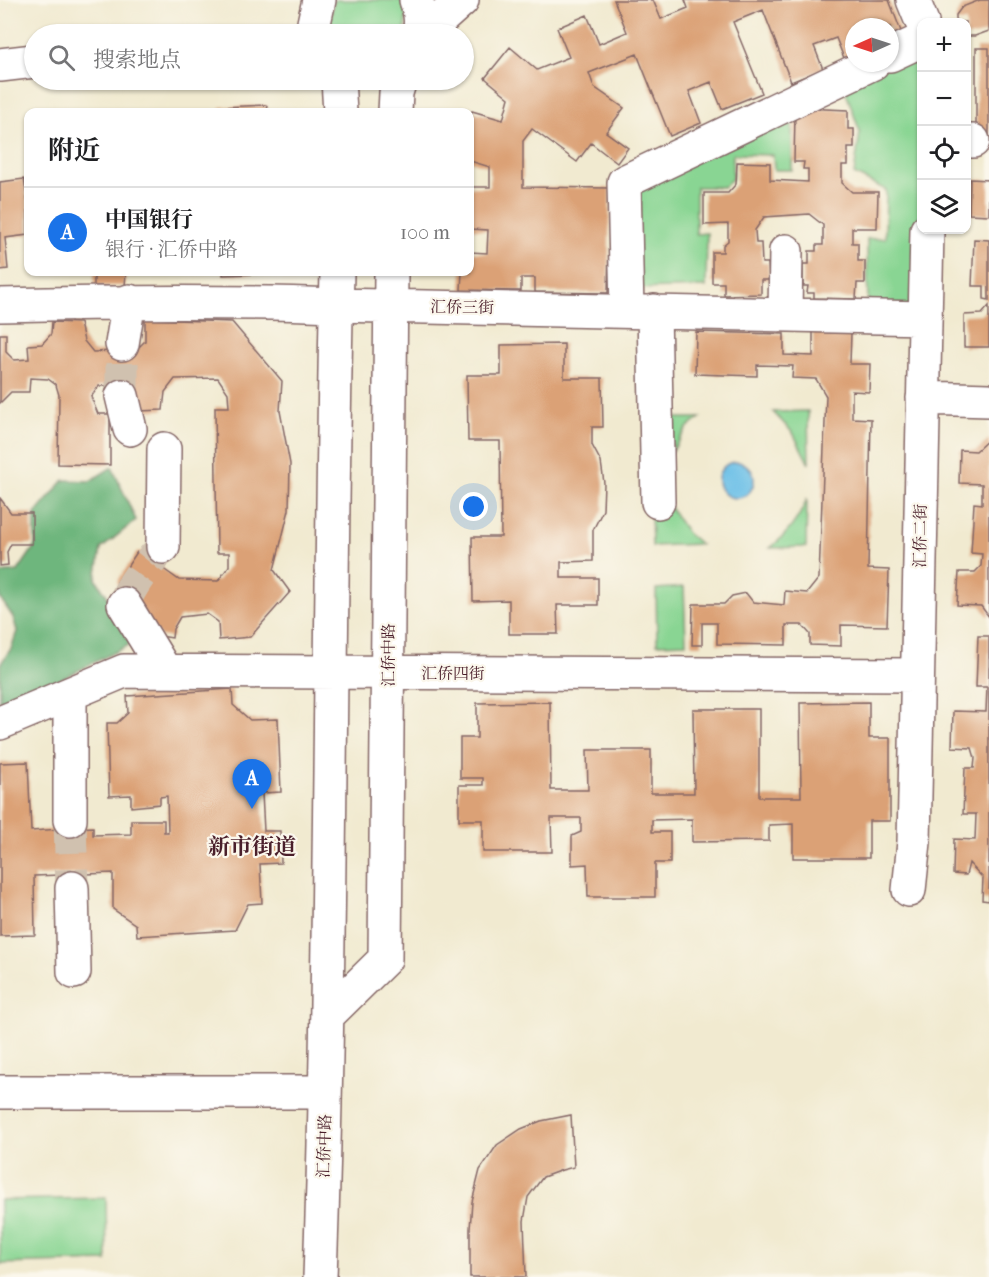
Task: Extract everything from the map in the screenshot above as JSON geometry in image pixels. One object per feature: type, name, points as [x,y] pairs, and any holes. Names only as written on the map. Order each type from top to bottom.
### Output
[{"type":"street","points":[[314,24],[319,0]]},
{"type":"street","points":[[416,0],[420,10],[421,24]]},
{"type":"street","points":[[435,24],[462,0]]},
{"type":"street","points":[[913,0],[920,18]]},
{"type":"street","points":[[899,50],[917,41]]},
{"type":"street","points":[[0,65],[24,62]]},
{"type":"street","points":[[658,502],[640,311],[624,182],[854,72]]},
{"type":"street","points":[[339,90],[340,108]]},
{"type":"street","points":[[395,108],[397,90]]},
{"type":"street","name":"汇侨二街","points":[[909,890],[914,842],[927,234]]},
{"type":"street","points":[[785,314],[786,251]]},
{"type":"street","name":"汇侨中路","points":[[320,1277],[328,1015],[336,276]]},
{"type":"street","name":"汇侨中路","points":[[328,1015],[385,959],[391,276]]},
{"type":"street","points":[[122,344],[129,301]]},
{"type":"street","name":"汇侨三街","points":[[0,305],[129,301],[241,301],[925,318]]},
{"type":"street","points":[[122,396],[130,429]]},
{"type":"street","points":[[923,398],[989,400]]},
{"type":"street","points":[[163,547],[164,449]]},
{"type":"street","points":[[124,604],[165,671]]},
{"type":"street","name":"汇侨四街","points":[[0,723],[124,671],[917,675]]},
{"type":"street","points":[[70,694],[70,820]]},
{"type":"street","points":[[72,888],[74,972]]},
{"type":"street","points":[[0,1092],[326,1092]]},
{"type":"green space","points":[[335,0],[401,0],[406,11],[405,24],[330,24]]},
{"type":"green space","points":[[917,42],[917,234],[922,234],[925,318],[868,316],[867,239],[885,238],[886,190],[854,174],[860,132],[841,78],[854,72],[899,72],[899,50]]},
{"type":"green space","points":[[792,111],[792,170],[774,170],[773,155],[733,154],[732,179],[724,187],[696,187],[696,234],[707,233],[706,287],[637,289],[634,188]]},
{"type":"green space","points":[[808,411],[809,464],[793,433],[773,412]]},
{"type":"green space","points":[[666,418],[700,418],[688,427],[673,450]]},
{"type":"green space","points":[[112,467],[136,520],[101,549],[96,579],[137,641],[14,703],[0,703],[0,664],[11,649],[17,631],[13,617],[0,598],[0,573],[18,571],[35,546],[35,514],[64,480],[90,481]]},
{"type":"green space","points":[[807,499],[806,547],[770,548],[792,526]]},
{"type":"green space","points":[[669,506],[687,533],[700,544],[652,546],[651,512]]},
{"type":"green space","points":[[684,587],[686,643],[657,644],[656,589]]},
{"type":"green space","points":[[106,1198],[107,1261],[0,1264],[0,1200]]},
{"type":"water","points":[[736,462],[749,467],[754,480],[749,493],[736,498],[723,493],[718,480],[723,467]]},
{"type":"building","points":[[614,0],[653,0],[661,19],[688,8],[685,0],[889,0],[896,18],[845,18],[845,58],[836,38],[814,46],[823,69],[791,82],[763,10],[733,22],[762,93],[722,109],[711,82],[689,91],[701,123],[670,136],[637,54],[589,73],[594,87],[624,108],[606,132],[628,148],[617,163],[591,143],[577,162],[532,129],[523,141],[523,187],[610,188],[608,293],[535,292],[535,278],[521,278],[521,291],[461,290],[462,276],[474,276],[474,252],[487,253],[488,230],[474,229],[474,187],[490,187],[490,167],[474,162],[474,112],[503,120],[509,98],[485,78],[510,47],[537,70],[569,57],[557,28],[587,15],[599,44],[627,32]]},
{"type":"building","points":[[980,0],[989,0],[989,31],[971,36],[971,18],[956,18],[962,7]]},
{"type":"building","points":[[976,48],[989,48],[989,152],[976,130]]},
{"type":"building","points":[[266,105],[268,108],[221,108]]},
{"type":"building","points":[[802,108],[848,110],[848,129],[854,129],[854,148],[848,148],[848,165],[842,165],[842,183],[852,192],[878,192],[877,228],[852,228],[852,243],[858,243],[858,261],[865,261],[865,283],[857,283],[856,299],[814,298],[814,293],[807,293],[808,286],[803,286],[803,264],[809,264],[809,251],[816,251],[816,245],[823,245],[823,225],[809,214],[764,217],[755,230],[756,243],[761,243],[762,263],[768,263],[769,280],[761,280],[761,294],[724,295],[724,283],[712,283],[712,252],[723,252],[723,245],[728,241],[728,224],[704,225],[704,193],[728,193],[736,184],[737,162],[770,163],[770,180],[808,182],[808,169],[803,169],[804,162],[794,162],[795,114]]},
{"type":"building","points":[[24,179],[24,236],[5,238],[8,269],[0,270],[0,182]]},
{"type":"building","points":[[971,179],[989,180],[989,215],[971,214]]},
{"type":"building","points":[[974,239],[989,240],[989,300],[984,299],[984,286],[972,286]]},
{"type":"building","points":[[94,276],[126,276],[125,286],[94,286]]},
{"type":"building","points":[[989,306],[989,347],[964,347],[964,315],[982,314]]},
{"type":"building","points":[[145,319],[232,322],[282,381],[280,411],[290,464],[289,510],[274,570],[290,592],[250,637],[219,640],[218,622],[207,614],[180,617],[173,629],[172,638],[160,636],[117,582],[137,552],[163,554],[162,568],[179,580],[218,581],[229,566],[229,553],[217,553],[215,407],[229,407],[228,393],[218,378],[175,379],[165,392],[163,410],[138,411],[129,385],[99,386],[91,397],[98,414],[110,414],[110,465],[58,464],[59,395],[56,385],[48,379],[30,378],[29,392],[11,392],[0,403],[0,334],[6,334],[6,352],[14,360],[29,359],[28,345],[42,344],[51,334],[52,322],[80,323],[84,341],[93,352],[136,350],[145,341]]},
{"type":"building","points":[[696,332],[784,334],[784,355],[813,356],[813,332],[851,333],[850,364],[870,364],[869,392],[852,391],[852,418],[871,419],[868,569],[889,570],[887,626],[841,625],[841,646],[810,645],[810,634],[802,625],[786,625],[786,645],[717,644],[717,623],[702,623],[702,645],[692,645],[693,604],[724,604],[732,596],[746,593],[753,602],[784,605],[785,591],[807,593],[819,578],[826,396],[816,379],[792,378],[793,366],[757,365],[757,376],[695,374]]},
{"type":"building","points":[[564,344],[564,378],[602,378],[603,427],[592,427],[592,445],[601,462],[604,483],[603,510],[593,530],[593,561],[561,562],[561,578],[598,578],[598,605],[557,605],[558,634],[509,634],[509,600],[473,601],[472,537],[501,537],[500,441],[468,441],[467,375],[501,375],[501,345]]},
{"type":"building","points":[[989,439],[989,617],[981,606],[957,605],[959,572],[975,572],[981,566],[982,554],[971,553],[974,503],[982,504],[982,484],[959,483],[960,450],[976,451]]},
{"type":"building","points":[[0,498],[11,513],[32,513],[32,544],[11,544],[7,552],[8,565],[0,566]]},
{"type":"building","points":[[978,636],[989,636],[989,901],[982,900],[983,878],[969,863],[966,875],[953,874],[954,839],[975,840],[976,814],[963,814],[965,768],[974,768],[975,758],[972,748],[952,747],[953,711],[986,712],[987,687],[976,687]]},
{"type":"building","points":[[232,689],[233,705],[250,720],[278,719],[281,792],[262,793],[264,831],[280,831],[281,863],[260,864],[262,903],[248,904],[235,930],[137,936],[136,925],[113,909],[113,873],[34,876],[35,935],[0,936],[0,763],[28,762],[31,831],[93,827],[93,835],[131,834],[131,820],[164,820],[164,832],[168,832],[167,796],[160,797],[160,804],[131,807],[131,795],[109,796],[107,723],[117,723],[128,713],[127,696]]},
{"type":"building","points":[[550,702],[551,790],[588,790],[587,750],[651,750],[651,793],[694,793],[693,709],[759,709],[759,797],[801,797],[800,703],[869,702],[869,738],[890,738],[890,821],[869,821],[869,858],[793,858],[793,824],[769,825],[769,841],[692,842],[692,819],[652,820],[652,832],[670,832],[670,863],[655,863],[655,897],[588,897],[587,864],[572,865],[572,836],[581,832],[581,818],[551,818],[552,852],[483,852],[483,820],[459,820],[459,785],[483,785],[483,778],[460,778],[460,738],[477,738],[477,703]]},
{"type":"building","points":[[571,1115],[574,1167],[543,1177],[528,1197],[524,1221],[526,1277],[470,1277],[472,1202],[480,1170],[497,1145],[521,1129],[541,1121]]},
{"type":"tunnel","points":[[122,344],[122,396]]},
{"type":"tunnel","points":[[124,604],[141,574],[163,547]]},
{"type":"tunnel","points":[[70,820],[72,888]]},
{"type":"place","name":"中国银行","points":[[252,809]]},
{"type":"district","name":"新市街道","points":[[252,847]]}]
